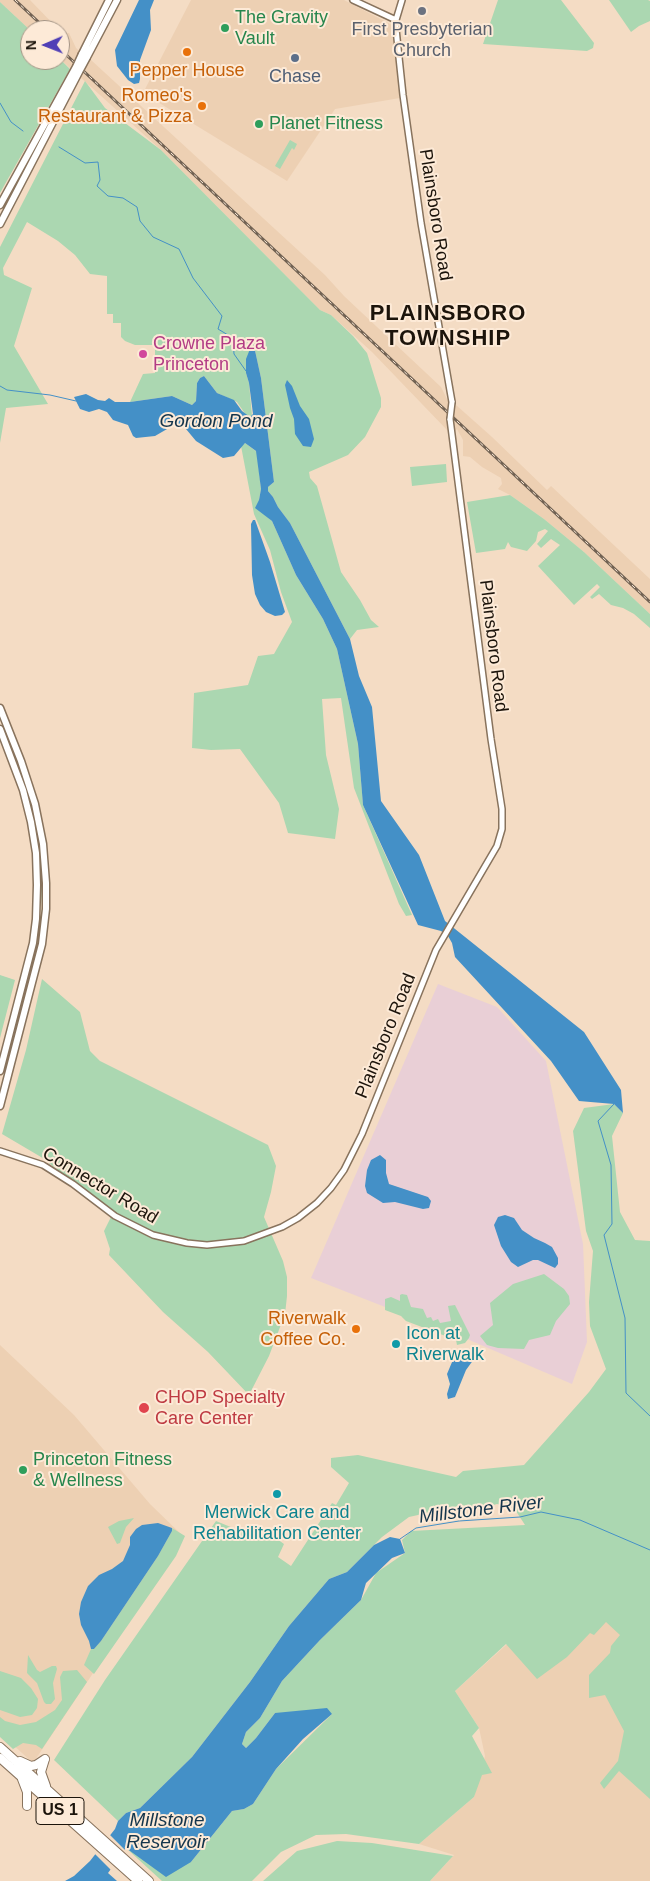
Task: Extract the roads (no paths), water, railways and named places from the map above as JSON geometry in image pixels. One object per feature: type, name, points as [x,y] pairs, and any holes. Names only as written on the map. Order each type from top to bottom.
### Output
[{"type":"highway","name":"US 1","points":[[0,1747],[90,1827],[100,1842]]},
{"type":"highway","name":"US 1","points":[[0,1758],[120,1860],[149,1881]]},
{"type":"highway","points":[[12,1758],[31,1766],[36,1766],[45,1759],[41,1774],[47,1788]]},
{"type":"highway","points":[[21,1777],[27,1792],[27,1806],[35,1798],[48,1800]]},
{"type":"highway","name":"US 1","points":[[120,1860],[138,1881]]},
{"type":"main road","points":[[85,56],[109,0]]},
{"type":"main road","points":[[1,219],[78,69],[117,0]]},
{"type":"main road","points":[[0,205],[78,69]]},
{"type":"main road","points":[[0,708],[36,804],[43,844],[46,909],[42,944],[0,1106]]},
{"type":"main road","points":[[0,729],[23,790],[31,822],[36,853],[38,885],[33,943],[0,1071]]},
{"type":"street","points":[[353,0],[396,20]]},
{"type":"street","name":"Plainsboro Road","points":[[274,1231],[298,1218],[317,1203],[335,1183],[349,1163],[424,979],[444,936],[497,846],[503,817],[450,419],[452,402],[410,154],[397,42],[396,20],[402,0]]},
{"type":"street","name":"Connector Road","points":[[0,1151],[42,1165],[73,1184],[115,1216],[153,1235],[187,1243],[216,1245],[244,1241],[274,1231]]},
{"type":"water","points":[[139,0],[154,0],[150,10],[151,30],[140,60],[140,79],[139,83],[134,84],[128,80],[117,66],[115,50]]},
{"type":"water","name":"Gordon Pond","points":[[254,346],[261,378],[274,482],[268,487],[268,491],[290,523],[350,639],[359,676],[372,707],[381,801],[419,855],[445,921],[584,1032],[621,1090],[623,1113],[614,1104],[579,1101],[551,1061],[455,957],[452,943],[448,936],[441,931],[418,925],[363,805],[358,744],[337,649],[323,619],[296,575],[272,521],[255,508],[261,489],[256,451],[245,443],[234,456],[223,458],[196,441],[186,429],[178,424],[155,436],[136,438],[133,436],[128,425],[113,420],[107,412],[99,409],[89,412],[80,409],[74,397],[86,394],[98,400],[105,401],[109,398],[115,402],[130,402],[172,396],[192,405],[196,401],[197,383],[204,376],[217,393],[234,400],[242,411],[250,417],[253,414],[246,373],[246,359],[250,349]]},
{"type":"water","points":[[287,380],[309,419],[314,439],[311,447],[303,446],[295,434],[294,419],[285,385]]},
{"type":"water","points":[[255,520],[270,562],[285,612],[282,615],[275,616],[266,612],[255,594],[252,575],[251,524]]},
{"type":"water","points":[[380,1155],[386,1160],[386,1173],[389,1184],[428,1197],[431,1201],[429,1208],[423,1209],[395,1202],[383,1203],[367,1193],[365,1186],[367,1170],[371,1160]]},
{"type":"water","points":[[505,1215],[514,1218],[522,1230],[552,1247],[558,1258],[558,1264],[555,1268],[538,1260],[533,1260],[518,1267],[511,1262],[501,1246],[494,1225],[498,1217]]},
{"type":"water","points":[[466,1350],[472,1353],[474,1359],[466,1370],[455,1397],[448,1399],[447,1394],[450,1384],[447,1374],[455,1355]]},
{"type":"water","points":[[158,1523],[172,1528],[172,1531],[158,1556],[101,1641],[94,1649],[91,1649],[81,1625],[79,1614],[81,1602],[88,1586],[99,1575],[123,1561],[130,1545],[130,1537],[136,1529],[142,1525]]},
{"type":"water","name":"Millstone Reservoir","points":[[390,1537],[400,1539],[405,1553],[392,1558],[366,1583],[361,1600],[282,1681],[260,1718],[246,1732],[242,1744],[246,1748],[275,1713],[327,1708],[332,1714],[303,1739],[276,1769],[253,1804],[244,1809],[232,1811],[191,1862],[166,1877],[126,1848],[108,1873],[117,1881],[65,1881],[74,1876],[90,1861],[115,1829],[118,1821],[126,1813],[140,1808],[192,1757],[250,1682],[289,1626],[329,1579],[347,1572],[374,1545]]},
{"type":"waterway","points":[[0,103],[11,122],[23,131]]},
{"type":"waterway","points":[[59,147],[85,163],[98,162],[100,180],[97,186],[108,196],[123,198],[137,207],[140,221],[153,237],[179,249],[193,278],[222,316],[218,329],[233,338],[234,354],[246,371]]},
{"type":"waterway","points":[[0,386],[7,390],[50,395],[76,401]]},
{"type":"waterway","points":[[614,1104],[598,1121],[611,1165],[612,1224],[604,1235],[625,1318],[626,1393],[650,1416]]},
{"type":"waterway","name":"Millstone River","points":[[400,1539],[416,1528],[459,1521],[520,1517],[541,1512],[580,1520],[650,1550]]},
{"type":"railway","points":[[15,0],[36,20]]},
{"type":"railway","points":[[70,58],[650,602]]},
{"type":"place","name":"First Presbyterian Church","points":[[422,11]]},
{"type":"place","name":"The Gravity Vault","points":[[225,28]]},
{"type":"place","name":"Pepper House","points":[[187,52]]},
{"type":"place","name":"Chase","points":[[295,58]]},
{"type":"place","name":"Romeo's Restaurant & Pizza","points":[[202,106]]},
{"type":"place","name":"Planet Fitness","points":[[259,124]]},
{"type":"place","name":"Crowne Plaza Princeton","points":[[143,354]]},
{"type":"place","name":"Riverwalk Coffee Co.","points":[[356,1329]]},
{"type":"place","name":"Icon at Riverwalk","points":[[396,1344]]},
{"type":"place","name":"CHOP Specialty Care Center","points":[[144,1408]]},
{"type":"place","name":"Princeton Fitness & Wellness","points":[[23,1470]]},
{"type":"place","name":"Merwick Care and Rehabilitation Center","points":[[277,1494]]},
{"type":"district","name":"PLAINSBORO TOWNSHIP","points":[[448,326]]}]
